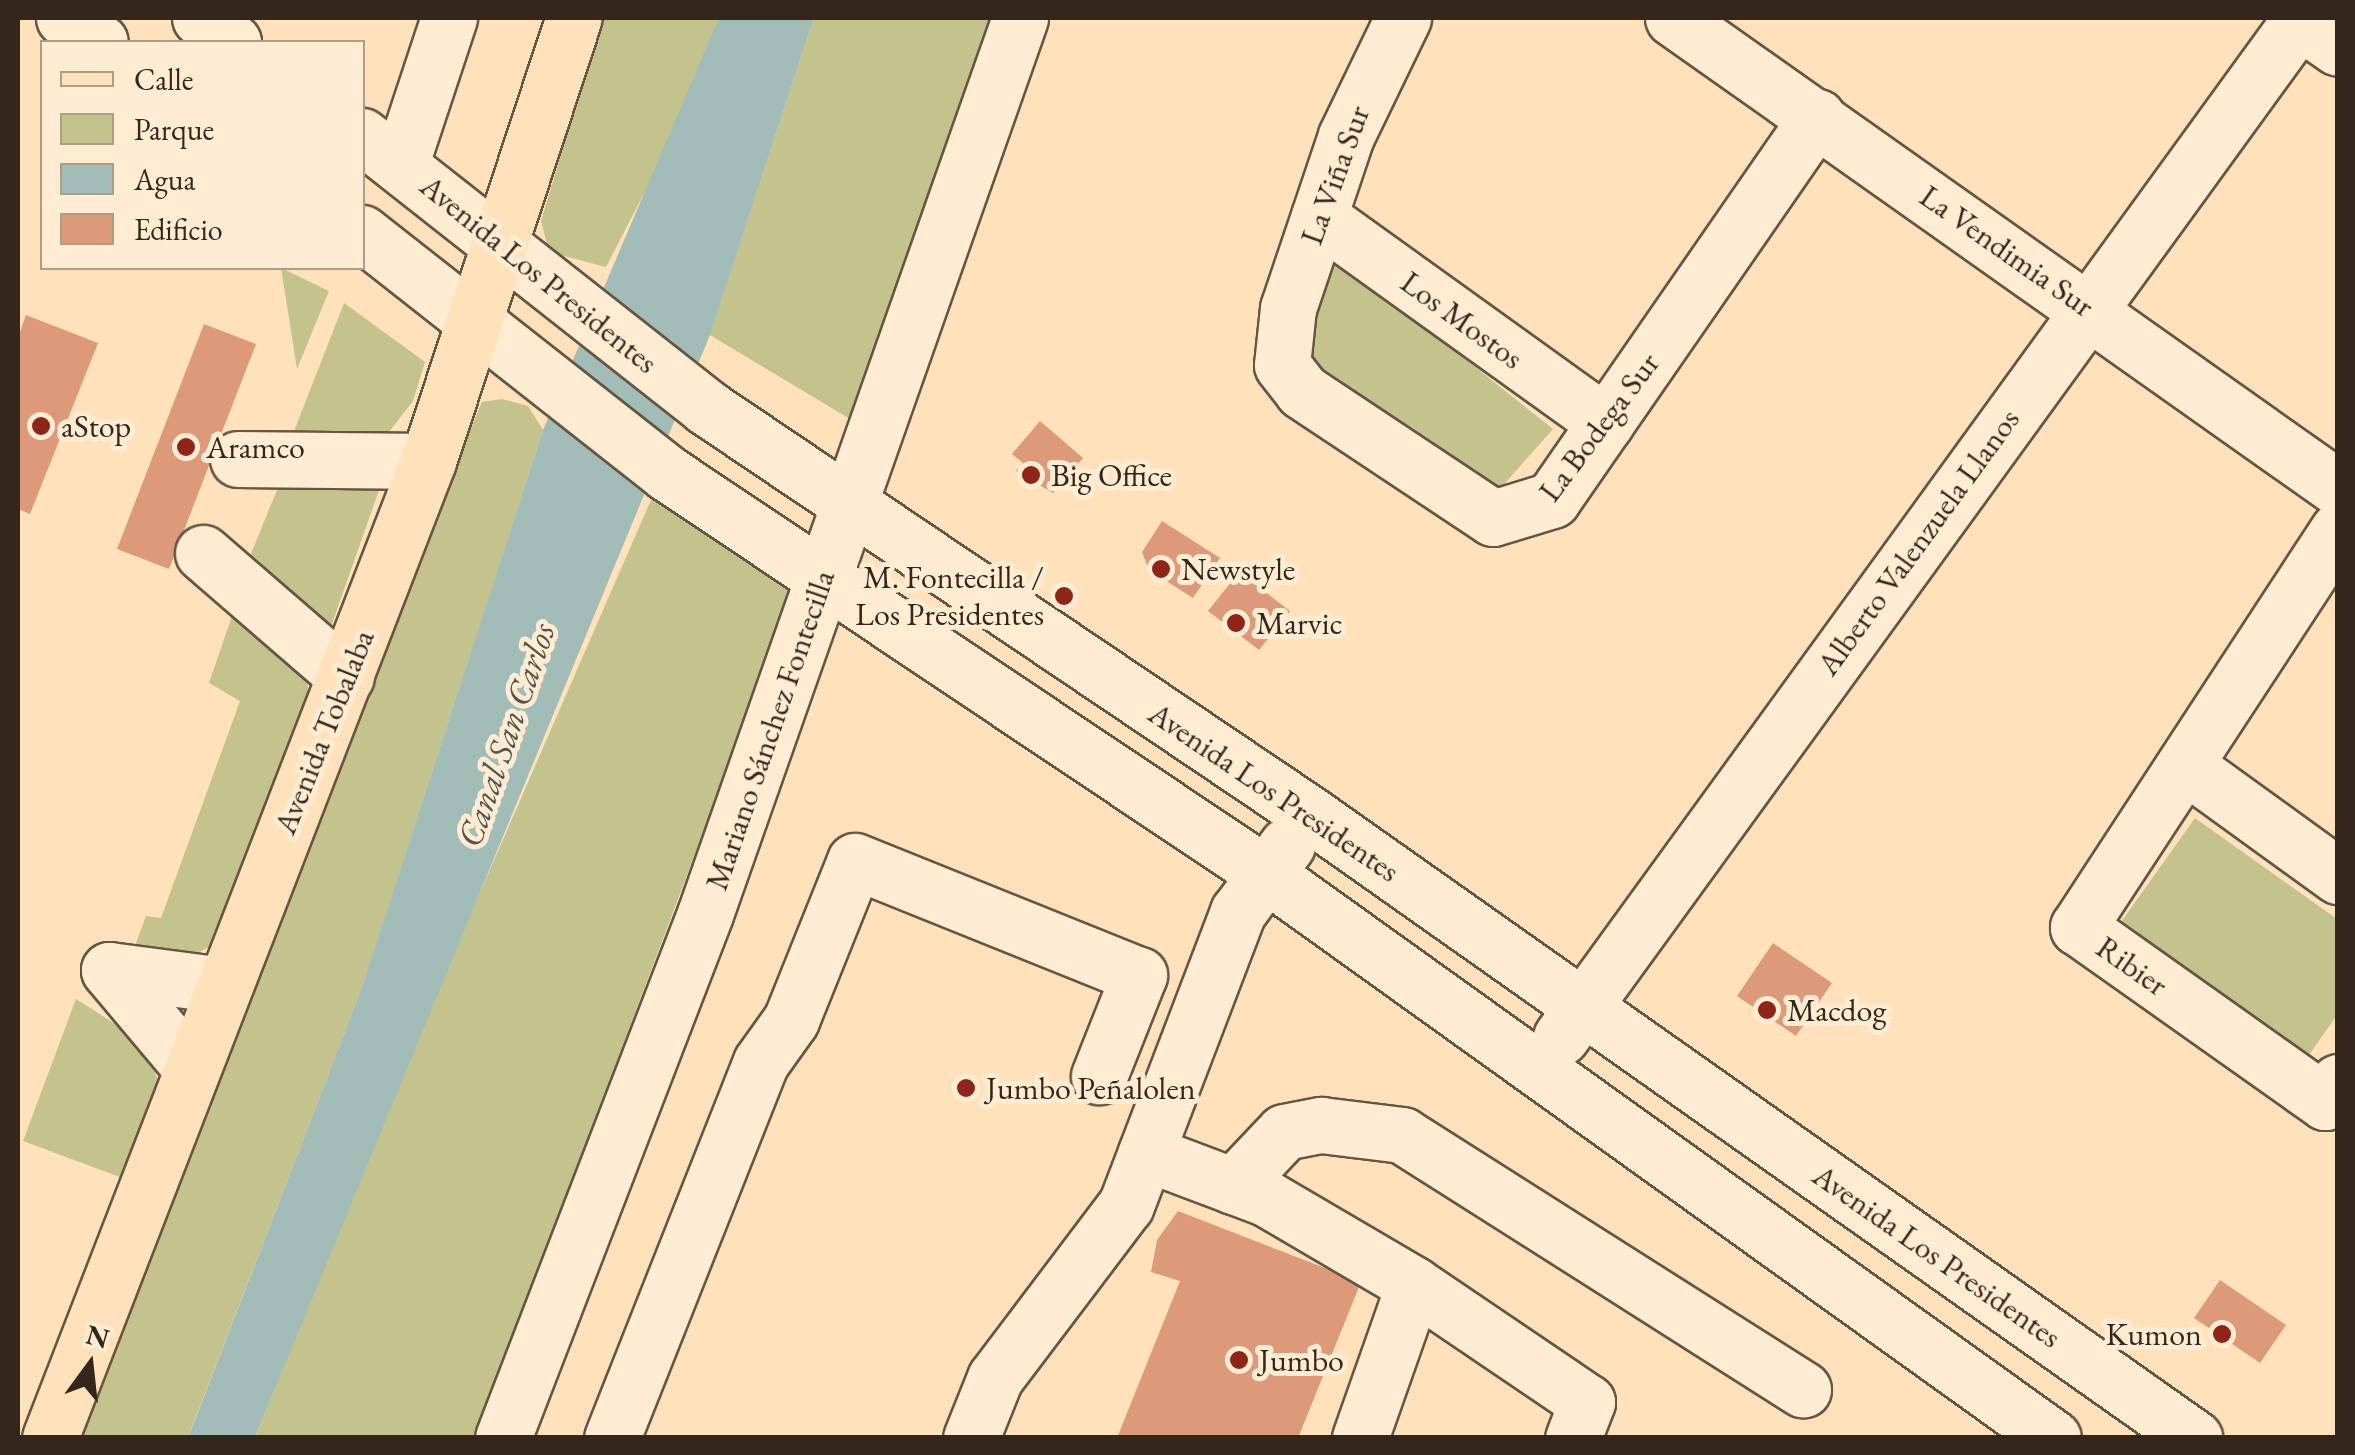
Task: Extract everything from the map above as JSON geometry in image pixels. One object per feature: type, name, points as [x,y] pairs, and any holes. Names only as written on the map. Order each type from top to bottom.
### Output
[{"type":"main road","name":"Avenida Tobalaba","points":[[50,1438],[428,462],[574,18]]},
{"type":"street","points":[[64,18],[97,40]]},
{"type":"street","points":[[200,18],[230,40]]},
{"type":"street","points":[[382,150],[449,18]]},
{"type":"street","name":"Mariano Sánchez Fontecilla","points":[[503,1438],[850,504],[1020,18]]},
{"type":"street","name":"La Viña Sur","points":[[1282,338],[1318,217],[1403,18]]},
{"type":"street","name":"La Vendimia Sur","points":[[1674,18],[2338,488]]},
{"type":"street","name":"Alberto Valenzuela Llanos","points":[[1538,1067],[2087,307],[2308,26]]},
{"type":"street","name":"La Bodega Sur","points":[[1282,338],[1282,365],[1302,392],[1480,515],[1539,510],[1606,423],[1816,118]]},
{"type":"street","name":"Avenida Los Presidentes","points":[[382,150],[503,242],[560,298],[706,407],[1310,815],[2194,1438]]},
{"type":"street","name":"Los Mostos","points":[[1318,217],[1606,423]]},
{"type":"street","points":[[365,234],[476,320],[526,370],[667,473],[1266,874],[1538,1067],[1999,1422],[2056,1438],[2104,1374]]},
{"type":"street","points":[[238,459],[428,462]]},
{"type":"street","name":"Ribier","points":[[2338,530],[2078,927],[2325,1102],[2338,1082]]},
{"type":"street","points":[[203,554],[346,677]]},
{"type":"street","points":[[2186,766],[2338,876]]},
{"type":"street","points":[[971,1438],[996,1378],[1117,1218],[1146,1153],[1238,912],[1310,815]]},
{"type":"street","points":[[612,1438],[760,1062],[792,1020],[855,861],[1139,975],[1099,1076]]},
{"type":"street","points":[[192,1069],[109,970],[224,985]]},
{"type":"street","points":[[1234,1186],[1284,1132],[1351,1126],[1402,1135],[1803,1389]]},
{"type":"street","points":[[1146,1153],[1234,1186],[1414,1285],[1587,1402],[1573,1438]]},
{"type":"street","points":[[1360,1438],[1414,1285]]},
{"type":"street","points":[[1999,1422],[2058,1342]]},
{"type":"green space","points":[[602,18],[719,18],[685,114],[606,267],[549,252],[541,221]]},
{"type":"green space","points":[[814,18],[1006,18],[855,422],[710,335]]},
{"type":"green space","points":[[1332,253],[1553,429],[1491,499],[1323,377],[1303,339]]},
{"type":"green space","points":[[281,270],[329,291],[297,369]]},
{"type":"green space","points":[[344,303],[425,362],[413,401],[389,432],[289,444]]},
{"type":"green space","points":[[502,399],[528,406],[543,430],[361,990],[188,1437],[71,1438],[383,637],[482,402]]},
{"type":"green space","points":[[383,479],[327,638],[248,561],[277,490]]},
{"type":"green space","points":[[658,484],[796,586],[475,1437],[255,1438],[396,1085]]},
{"type":"green space","points":[[235,607],[306,671],[308,691],[215,944],[189,957],[132,954],[146,916],[161,918],[240,701],[209,683]]},
{"type":"green space","points":[[2195,818],[2337,919],[2337,1015],[2307,1058],[2119,925]]},
{"type":"green space","points":[[76,999],[144,1042],[159,1083],[125,1179],[23,1141]]},
{"type":"water","name":"Canal San Carlos","points":[[719,18],[814,18],[710,335],[255,1437],[188,1438],[361,990],[543,430]]},
{"type":"building","name":"aStop","points":[[26,315],[98,343],[30,514],[18,509],[18,337]]},
{"type":"building","name":"Aramco","points":[[204,324],[256,344],[169,569],[117,549]]},
{"type":"building","points":[[1040,421],[1083,458],[1053,493],[1016,471],[1023,463],[1012,454]]},
{"type":"building","points":[[1162,521],[1220,558],[1193,598],[1149,570],[1142,552]]},
{"type":"building","points":[[1239,572],[1290,611],[1259,650],[1208,611]]},
{"type":"building","points":[[1773,943],[1832,983],[1796,1036],[1737,996]]},
{"type":"building","name":"Jumbo","points":[[1178,1211],[1361,1282],[1298,1438],[1117,1438],[1180,1281],[1151,1272],[1157,1240]]},
{"type":"building","points":[[2220,1280],[2286,1325],[2260,1363],[2194,1318]]},
{"type":"place","name":"aStop","points":[[41,426]]},
{"type":"place","name":"Aramco","points":[[186,447]]},
{"type":"place","name":"Big Office","points":[[1031,475]]},
{"type":"place","name":"Newstyle","points":[[1161,569]]},
{"type":"place","name":"M. Fontecilla / Los Presidentes","points":[[1064,596]]},
{"type":"place","name":"Marvic","points":[[1236,623]]},
{"type":"place","name":"Macdog","points":[[1767,1010]]},
{"type":"place","name":"Jumbo Peñalolen","points":[[966,1088]]},
{"type":"place","name":"Kumon","points":[[2222,1334]]},
{"type":"place","name":"Jumbo","points":[[1239,1360]]}]
